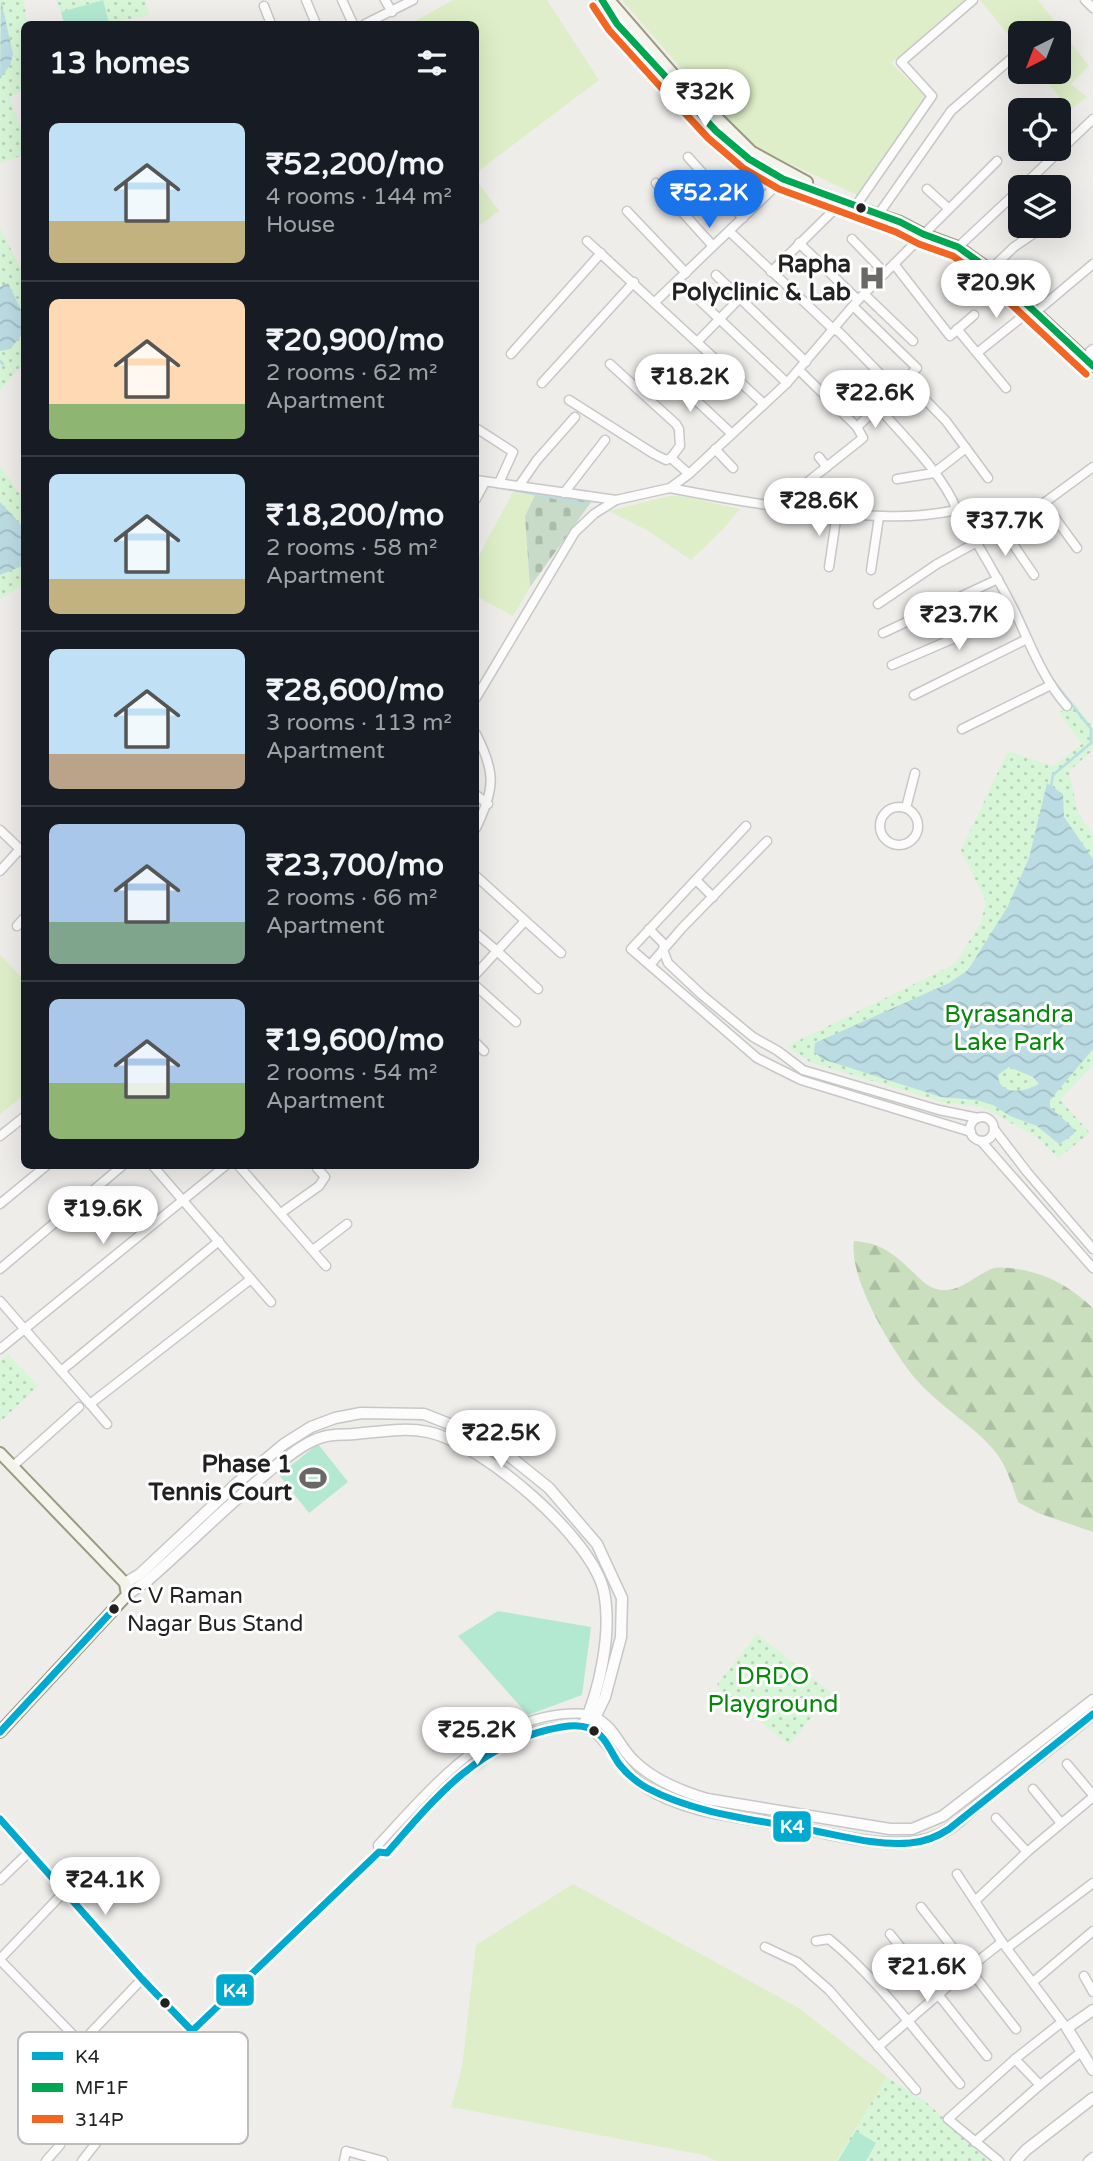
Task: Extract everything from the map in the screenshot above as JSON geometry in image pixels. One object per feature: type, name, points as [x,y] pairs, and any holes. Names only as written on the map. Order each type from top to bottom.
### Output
[{"type":"main road","points":[[602,0],[617,24],[716,131],[749,159],[783,179],[900,222],[958,247],[990,271],[1091,364]]},
{"type":"main road","points":[[609,0],[674,75],[752,152],[849,204]]},
{"type":"main road","points":[[0,1453],[125,1583],[127,1595],[0,1732]]},
{"type":"street","points":[[306,0],[315,21]]},
{"type":"street","points":[[342,0],[352,21]]},
{"type":"street","points":[[385,0],[392,12]]},
{"type":"street","points":[[372,21],[413,0]]},
{"type":"street","points":[[771,272],[799,243],[849,204],[932,96],[901,62],[973,0]]},
{"type":"street","points":[[1085,0],[1093,8]]},
{"type":"street","points":[[264,6],[270,21]]},
{"type":"street","points":[[878,215],[951,111],[1008,61]]},
{"type":"street","points":[[1040,175],[1093,118]]},
{"type":"street","points":[[688,157],[743,218]]},
{"type":"street","points":[[670,488],[689,474],[787,383],[858,300],[997,161]]},
{"type":"street","points":[[656,302],[783,179]]},
{"type":"street","points":[[656,183],[713,246]]},
{"type":"street","points":[[927,189],[948,208]]},
{"type":"street","points":[[958,247],[1008,200]]},
{"type":"street","points":[[627,211],[687,273]]},
{"type":"street","points":[[729,231],[833,330],[839,331],[896,390]]},
{"type":"street","points":[[990,271],[1027,238]]},
{"type":"street","points":[[852,239],[885,273]]},
{"type":"street","points":[[587,241],[764,404]]},
{"type":"street","points":[[799,243],[858,300],[917,368],[857,427]]},
{"type":"street","points":[[511,354],[601,253]]},
{"type":"street","points":[[894,264],[950,336],[974,315]]},
{"type":"street","points":[[977,353],[1093,264]]},
{"type":"street","points":[[716,275],[806,362]]},
{"type":"street","points":[[542,383],[634,282]]},
{"type":"street","points":[[998,301],[1010,289]]},
{"type":"street","points":[[695,296],[787,383]]},
{"type":"street","points":[[698,341],[740,298]]},
{"type":"street","points":[[858,300],[913,341]]},
{"type":"street","points":[[957,330],[1006,388]]},
{"type":"street","points":[[1091,364],[1090,351],[1093,349]]},
{"type":"street","points":[[569,400],[654,454],[666,460],[671,458],[680,446],[676,424],[610,364]]},
{"type":"street","points":[[776,506],[863,438],[857,427],[799,370]]},
{"type":"street","points":[[667,373],[732,434]]},
{"type":"street","points":[[906,380],[946,421],[988,478]]},
{"type":"street","points":[[878,407],[934,473],[953,500],[1015,611],[1051,685],[1067,706]]},
{"type":"street","points":[[519,486],[537,460],[575,417]]},
{"type":"street","points":[[479,430],[513,452],[499,483]]},
{"type":"street","points":[[564,493],[605,440]]},
{"type":"street","points":[[897,479],[934,473],[967,448]]},
{"type":"street","points":[[715,449],[733,468]]},
{"type":"street","points":[[820,457],[827,467]]},
{"type":"street","points":[[671,458],[689,474]]},
{"type":"street","points":[[878,604],[1000,525],[1044,503],[1093,467]]},
{"type":"street","points":[[481,481],[616,500]]},
{"type":"street","points":[[479,693],[575,532],[594,514],[616,500],[670,488],[776,506],[879,517],[926,516],[957,510]]},
{"type":"street","points":[[1044,503],[1077,548]]},
{"type":"street","points":[[829,567],[837,513]]},
{"type":"street","points":[[871,570],[879,517]]},
{"type":"street","points":[[1000,525],[1034,575]]},
{"type":"street","points":[[883,634],[998,579]]},
{"type":"street","points":[[892,665],[1015,611]]},
{"type":"street","points":[[914,695],[1027,639]]},
{"type":"street","points":[[962,729],[1051,685]]},
{"type":"street","points":[[479,741],[491,769],[492,786],[488,804],[479,822]]},
{"type":"street","points":[[906,808],[915,773]]},
{"type":"street","points":[[479,797],[488,804]]},
{"type":"street","points":[[893,808],[906,808],[918,821],[916,835],[905,844],[890,843],[881,832],[882,818],[893,808]]},
{"type":"street","points":[[746,826],[631,949],[757,1058],[800,1080],[971,1132]]},
{"type":"street","points":[[0,830],[21,850]]},
{"type":"street","points":[[650,965],[767,841]]},
{"type":"street","points":[[0,871],[21,852]]},
{"type":"street","points":[[479,879],[561,953]]},
{"type":"street","points":[[696,880],[713,897]]},
{"type":"street","points":[[17,926],[21,921]]},
{"type":"street","points":[[479,971],[525,921]]},
{"type":"street","points":[[649,929],[664,944],[663,950],[668,963],[702,995],[753,1037],[803,1070],[939,1110],[989,1119],[1027,1172],[1093,1249]]},
{"type":"street","points":[[479,936],[538,989]]},
{"type":"street","points":[[479,989],[516,1022]]},
{"type":"street","points":[[479,1046],[484,1051]]},
{"type":"street","points":[[978,1118],[972,1122],[971,1132],[974,1138],[981,1141],[1093,1268]]},
{"type":"street","points":[[0,1136],[21,1119]]},
{"type":"street","points":[[981,1141],[992,1136],[994,1129]]},
{"type":"street","points":[[0,1204],[42,1169]]},
{"type":"street","points":[[0,1269],[118,1169]]},
{"type":"street","points":[[156,1169],[271,1302]]},
{"type":"street","points":[[0,1349],[221,1169]]},
{"type":"street","points":[[242,1169],[326,1266]]},
{"type":"street","points":[[281,1213],[320,1186],[325,1177],[318,1169]]},
{"type":"street","points":[[313,1250],[347,1224]]},
{"type":"street","points":[[61,1371],[219,1241]]},
{"type":"street","points":[[90,1404],[251,1279]]},
{"type":"street","points":[[0,1301],[107,1424]]},
{"type":"street","points":[[13,1466],[79,1406]]},
{"type":"street","points":[[125,1583],[140,1574],[237,1483],[284,1444],[311,1427],[335,1418],[361,1413],[424,1414],[485,1438],[549,1488],[597,1544],[622,1598],[620,1651],[605,1697],[587,1727]]},
{"type":"street","points":[[127,1595],[139,1588],[292,1453],[322,1437],[407,1429],[430,1432],[472,1451],[542,1503],[580,1547],[604,1589],[608,1628],[592,1716]]},
{"type":"street","points":[[237,1483],[246,1491]]},
{"type":"street","points":[[379,1853],[378,1845],[427,1791],[456,1765],[502,1733],[522,1724],[552,1717],[592,1716],[616,1735],[632,1759],[650,1774],[678,1790],[706,1799],[890,1829],[912,1829],[943,1816],[1093,1700]]},
{"type":"street","points":[[0,1819],[142,1979],[192,2031],[379,1853],[387,1853],[453,1780],[502,1745],[528,1734],[587,1727],[607,1743],[624,1770],[644,1786],[672,1800],[747,1819],[890,1842],[923,1841],[951,1828],[1093,1714]]},
{"type":"street","points":[[975,1901],[1093,1796],[1067,1764]]},
{"type":"street","points":[[1033,1789],[1061,1823]]},
{"type":"street","points":[[404,1817],[412,1824]]},
{"type":"street","points":[[996,1818],[1027,1852]]},
{"type":"street","points":[[0,1880],[29,1852]]},
{"type":"street","points":[[957,1874],[1093,2070]]},
{"type":"street","points":[[878,2047],[969,1968],[1093,1883]]},
{"type":"street","points":[[64,1892],[0,1959],[70,2032]]},
{"type":"street","points":[[921,1907],[1016,2029]]},
{"type":"street","points":[[1033,1982],[1093,1931]]},
{"type":"street","points":[[890,1934],[987,2056]]},
{"type":"street","points":[[816,1941],[829,1939],[856,1962],[960,2084]]},
{"type":"street","points":[[765,1947],[797,1962],[829,1990],[916,2090]]},
{"type":"street","points":[[1084,1976],[1093,1992]]},
{"type":"street","points":[[91,2032],[142,1979]]},
{"type":"street","points":[[999,2161],[948,2119],[1016,2059],[1064,2025],[1093,2010]]},
{"type":"street","points":[[975,2143],[1081,2052]]},
{"type":"street","points":[[1016,2059],[1040,2085]]},
{"type":"street","points":[[1016,2161],[1093,2098]]},
{"type":"street","points":[[82,2161],[95,2144]]},
{"type":"street","points":[[46,2161],[60,2145]]},
{"type":"street","points":[[344,2161],[346,2151],[383,2161]]},
{"type":"street","points":[[1088,2161],[1093,2157]]},
{"type":"green space","points":[[0,0],[24,0],[27,21],[21,21],[21,91],[10,97],[21,130],[21,156],[0,163]]},
{"type":"green space","points":[[56,0],[102,0],[61,12]]},
{"type":"green space","points":[[102,0],[145,0],[150,15],[108,21]]},
{"type":"green space","points":[[103,0],[108,21],[63,21],[61,12]]},
{"type":"green space","points":[[453,0],[547,0],[599,80],[479,171],[479,21],[415,21]]},
{"type":"green space","points":[[622,0],[965,0],[891,63],[926,97],[857,195],[763,151],[726,120]]},
{"type":"green space","points":[[980,0],[1038,0],[1054,21],[1008,21],[1008,34]]},
{"type":"green space","points":[[1071,43],[1089,66],[1071,84]]},
{"type":"green space","points":[[1049,84],[1071,84],[1087,97],[1071,109],[1071,98],[1060,98]]},
{"type":"green space","points":[[479,184],[499,211],[479,226]]},
{"type":"green space","points":[[0,228],[21,269],[21,366],[0,391]]},
{"type":"green space","points":[[0,466],[21,495],[21,586],[0,599]]},
{"type":"green space","points":[[514,490],[535,495],[525,516],[530,587],[513,616],[479,598],[479,555]]},
{"type":"green space","points":[[535,495],[592,501],[530,587],[525,516]]},
{"type":"green space","points":[[669,496],[681,496],[740,509],[691,560],[647,530],[609,511]]},
{"type":"green space","name":"Byrasandra Lake Park","points":[[1073,701],[1093,727],[1093,750],[1069,771],[1078,813],[1093,834],[1093,1065],[1060,1100],[1090,1133],[1058,1158],[1037,1137],[982,1107],[945,1103],[810,1062],[787,1046],[955,964],[981,922],[986,902],[961,850],[1008,751],[1053,766],[1082,744],[1059,713]]},
{"type":"green space","points":[[0,955],[21,977],[21,1097],[0,1114]]},
{"type":"green space","points":[[854,1241],[872,1244],[887,1251],[936,1289],[951,1290],[991,1269],[1011,1268],[1029,1271],[1058,1282],[1093,1308],[1093,1532],[1038,1513],[1018,1502],[998,1455],[910,1372],[887,1337],[866,1296],[858,1276]]},
{"type":"green space","points":[[8,1354],[38,1386],[0,1422],[0,1361]]},
{"type":"green space","name":"Phase 1 Tennis Court","points":[[318,1444],[348,1482],[309,1513],[279,1475]]},
{"type":"green space","points":[[498,1611],[591,1627],[582,1695],[528,1715],[458,1636]]},
{"type":"green space","name":"DRDO Playground","points":[[757,1634],[831,1693],[789,1745],[716,1686]]},
{"type":"green space","points":[[573,1884],[799,2008],[887,2077],[836,2161],[716,2161],[704,2155],[451,2107],[462,2067],[476,1945]]},
{"type":"green space","points":[[887,2077],[927,2103],[991,2161],[836,2161]]},
{"type":"green space","points":[[856,2131],[876,2143],[866,2161],[838,2161]]},
{"type":"water","points":[[1,0],[13,54],[10,65],[0,79]]},
{"type":"water","points":[[8,283],[21,310],[21,336],[10,349],[0,351],[0,287]]},
{"type":"water","points":[[0,502],[21,525],[21,566],[0,575]]},
{"type":"water","name":"Byrasandra Lake Park","points":[[1047,783],[1063,794],[1064,817],[1093,859],[1093,1049],[1050,1100],[1050,1107],[1074,1129],[1074,1134],[1059,1144],[1037,1126],[1010,1116],[993,1105],[976,1100],[941,1097],[822,1059],[814,1051],[815,1043],[949,983],[968,970],[1008,906],[1029,858]],"holes":[[[1009,1067],[1033,1077],[1039,1084],[1014,1091],[1003,1087],[998,1075]]]},
{"type":"waterway","points":[[0,361],[3,364]]},
{"type":"waterway","points":[[497,487],[586,504]]},
{"type":"waterway","points":[[996,568],[1004,582]]},
{"type":"waterway","points":[[1049,675],[1091,729],[1091,743],[1053,775],[1051,787]]},
{"type":"transit line","name":"MF1F","points":[[602,0],[617,24],[665,76],[716,131],[749,159],[783,179],[900,222],[958,247],[990,270],[1093,366]]},
{"type":"transit line","name":"314P","points":[[593,6],[609,30],[657,83],[708,138],[743,168],[779,189],[953,256],[983,278],[1086,374]]},
{"type":"transit line","name":"K4","points":[[0,1732],[115,1608]]},
{"type":"transit line","name":"K4","points":[[0,1819],[142,1979],[192,2031],[379,1852],[387,1853],[439,1795],[458,1778],[498,1749],[521,1738],[557,1728],[584,1727],[599,1734],[619,1764],[635,1780],[666,1797],[724,1814],[897,1844],[921,1842],[949,1829],[1093,1714]]},
{"type":"place","name":"Rapha Polyclinic & Lab","points":[[872,278]]},
{"type":"place","name":"Phase 1 Tennis Court","points":[[313,1478]]},
{"type":"place","name":"C V Raman Nagar Bus Stand","points":[[114,1609]]}]
